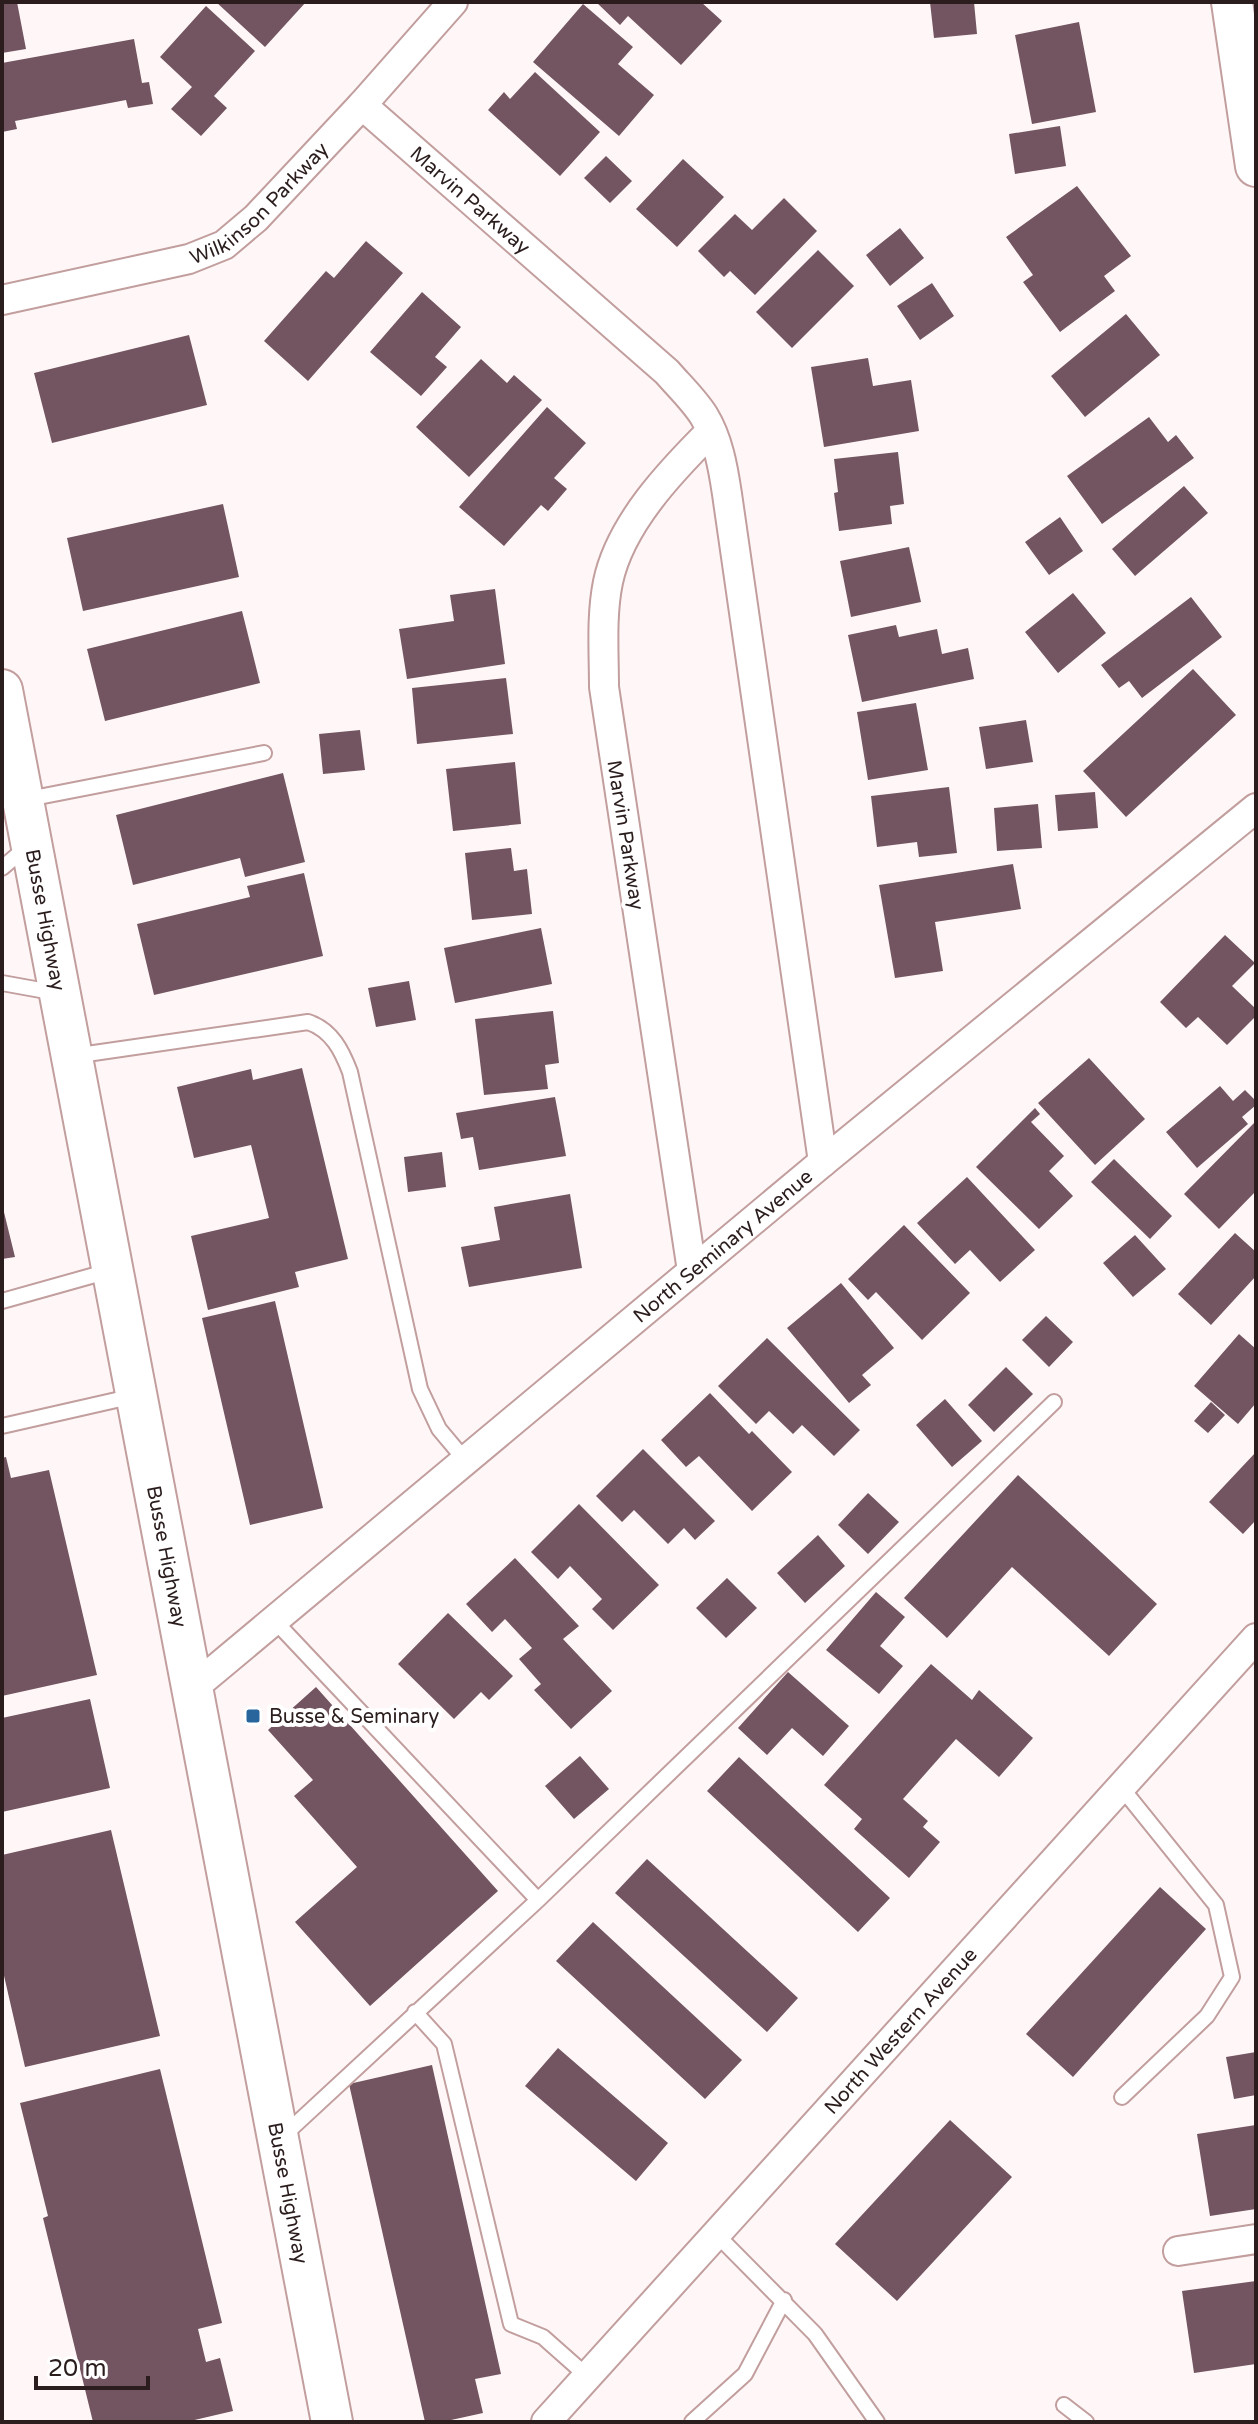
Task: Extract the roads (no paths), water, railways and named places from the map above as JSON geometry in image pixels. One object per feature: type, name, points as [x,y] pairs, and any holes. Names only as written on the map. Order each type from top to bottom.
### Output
[{"type":"main road","points":[[1232,2],[1256,166]]},
{"type":"main road","name":"Busse Highway","points":[[2,690],[23,801],[17,856],[60,994],[332,2422]]},
{"type":"street","name":"Wilkinson Parkway","points":[[2,300],[189,259],[224,245],[256,218],[453,2]]},
{"type":"street","name":"Marvin Parkway","points":[[362,105],[667,372],[703,414],[711,431],[721,460],[727,494],[823,1162]]},
{"type":"street","name":"Marvin Parkway","points":[[692,1271],[604,687],[604,622],[608,581],[623,543],[647,502],[674,468],[711,431]]},
{"type":"street","name":"North Seminary Avenue","points":[[193,1688],[823,1162],[1256,808]]},
{"type":"street","name":"North Western Avenue","points":[[546,2422],[1256,1638]]},
{"type":"street","points":[[1178,2251],[1256,2239]]},
{"type":"lane","points":[[23,801],[264,753]]},
{"type":"lane","points":[[2,983],[60,994]]},
{"type":"lane","points":[[72,1056],[308,1022],[328,1033],[341,1051],[350,1072],[420,1389],[439,1429],[465,1460]]},
{"type":"lane","points":[[2,1301],[113,1269]]},
{"type":"lane","points":[[2,1426],[136,1396]]},
{"type":"lane","points":[[279,2140],[538,1900],[1054,1402]]},
{"type":"lane","points":[[273,1619],[538,1900]]},
{"type":"lane","points":[[1121,1787],[1216,1905],[1232,1977],[1207,2016],[1122,2097]]},
{"type":"lane","points":[[415,2012],[444,2044],[511,2324],[543,2337],[587,2376]]},
{"type":"lane","points":[[716,2234],[815,2334],[877,2422]]},
{"type":"lane","points":[[692,2422],[745,2374],[784,2300]]},
{"type":"lane","points":[[1064,2405],[1086,2422]]},
{"type":"place","name":"Busse & Seminary","points":[[253,1716]]}]
